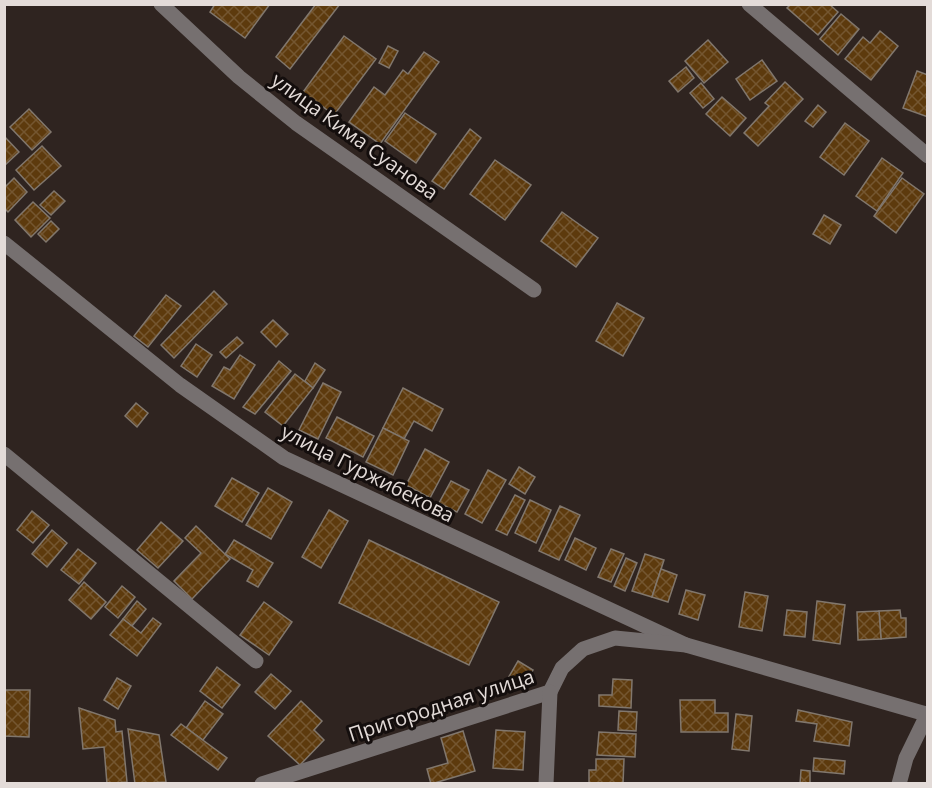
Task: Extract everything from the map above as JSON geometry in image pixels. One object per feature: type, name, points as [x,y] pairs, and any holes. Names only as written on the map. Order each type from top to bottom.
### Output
[{"type":"street","name":"улица Кима Суанова","points":[[161,4],[239,77],[296,123],[534,290]]},
{"type":"street","points":[[749,4],[927,156]]},
{"type":"street","name":"улица Гуржибекова","points":[[4,243],[180,385],[284,458],[686,645]]},
{"type":"street","points":[[4,454],[256,661]]},
{"type":"street","name":"Пригородная улица","points":[[262,783],[550,692],[561,668],[583,649],[615,638],[686,645],[927,714]]},
{"type":"street","points":[[546,783],[550,692]]},
{"type":"street","points":[[899,783],[906,758],[927,714]]},
{"type":"building","points":[[215,4],[270,4],[245,38],[210,12]]},
{"type":"building","points":[[316,4],[340,4],[290,69],[276,57]]},
{"type":"building","points":[[791,4],[829,4],[838,12],[818,35],[787,8]]},
{"type":"building","points":[[841,14],[859,29],[838,55],[820,39]]},
{"type":"building","points":[[880,31],[898,46],[871,80],[845,59],[863,37],[870,43]]},
{"type":"building","points":[[344,36],[376,59],[334,115],[303,92]]},
{"type":"building","points":[[708,40],[728,62],[704,83],[685,61]]},
{"type":"building","points":[[388,46],[398,51],[389,68],[379,63]]},
{"type":"building","points":[[424,52],[439,62],[380,144],[349,122],[374,87],[385,95],[403,70],[408,74]]},
{"type":"building","points":[[762,60],[777,81],[750,100],[736,79]]},
{"type":"building","points":[[686,67],[694,78],[678,92],[669,81]]},
{"type":"building","points":[[917,71],[928,75],[928,117],[903,108]]},
{"type":"building","points":[[785,82],[803,99],[758,146],[744,133],[769,106],[765,103]]},
{"type":"building","points":[[701,83],[714,99],[703,108],[690,93]]},
{"type":"building","points":[[722,97],[746,118],[730,136],[706,114]]},
{"type":"building","points":[[818,105],[826,112],[813,127],[805,121]]},
{"type":"building","points":[[29,109],[51,132],[32,150],[10,127]]},
{"type":"building","points":[[405,113],[436,134],[416,163],[385,141]]},
{"type":"building","points":[[845,123],[869,141],[844,175],[820,157]]},
{"type":"building","points":[[470,129],[481,138],[444,189],[432,181]]},
{"type":"building","points":[[4,136],[19,152],[4,166]]},
{"type":"building","points":[[42,146],[61,166],[34,190],[16,170]]},
{"type":"building","points":[[882,158],[903,173],[877,211],[856,196]]},
{"type":"building","points":[[495,160],[531,185],[505,220],[470,194]]},
{"type":"building","points":[[14,178],[27,192],[8,212],[4,208],[4,188]]},
{"type":"building","points":[[902,178],[924,194],[896,233],[874,216]]},
{"type":"building","points":[[54,191],[65,201],[51,215],[40,205]]},
{"type":"building","points":[[33,202],[50,218],[31,237],[15,220]]},
{"type":"building","points":[[562,212],[598,238],[576,267],[541,241]]},
{"type":"building","points":[[824,215],[841,225],[830,244],[813,234]]},
{"type":"building","points":[[51,221],[59,229],[46,242],[38,234]]},
{"type":"building","points":[[214,291],[227,304],[174,358],[161,345]]},
{"type":"building","points":[[166,295],[181,306],[148,347],[134,336]]},
{"type":"building","points":[[617,303],[644,318],[623,356],[596,341]]},
{"type":"building","points":[[273,320],[288,334],[276,347],[261,332]]},
{"type":"building","points":[[237,337],[243,343],[226,358],[220,352]]},
{"type":"building","points":[[196,344],[212,355],[197,377],[181,366]]},
{"type":"building","points":[[240,355],[255,365],[234,399],[212,386],[224,367],[230,370]]},
{"type":"building","points":[[279,361],[291,371],[255,414],[243,407]]},
{"type":"building","points":[[315,363],[325,370],[313,388],[305,381]]},
{"type":"building","points":[[295,374],[313,388],[283,426],[265,412]]},
{"type":"building","points":[[323,383],[341,392],[318,439],[299,430]]},
{"type":"building","points":[[403,388],[443,409],[432,431],[414,421],[404,439],[383,428]]},
{"type":"building","points":[[136,403],[148,413],[137,427],[125,416]]},
{"type":"building","points":[[337,417],[374,436],[363,457],[326,438]]},
{"type":"building","points":[[383,428],[409,441],[393,475],[366,462]]},
{"type":"building","points":[[425,449],[449,462],[430,498],[406,485]]},
{"type":"building","points":[[519,467],[535,477],[525,494],[509,484]]},
{"type":"building","points":[[488,470],[506,480],[482,523],[465,514]]},
{"type":"building","points":[[232,478],[259,493],[242,522],[215,506]]},
{"type":"building","points":[[451,481],[469,490],[457,512],[439,503]]},
{"type":"building","points":[[268,488],[292,502],[271,539],[246,525]]},
{"type":"building","points":[[515,495],[525,500],[507,535],[496,530]]},
{"type":"building","points":[[530,500],[551,510],[536,543],[515,533]]},
{"type":"building","points":[[560,506],[580,515],[559,560],[539,551]]},
{"type":"building","points":[[329,510],[348,521],[321,568],[302,557]]},
{"type":"building","points":[[32,511],[49,525],[33,543],[17,530]]},
{"type":"building","points":[[161,522],[183,541],[158,568],[137,550]]},
{"type":"building","points":[[196,526],[230,559],[192,599],[174,581],[201,553],[185,538]]},
{"type":"building","points":[[52,530],[67,543],[47,567],[32,554]]},
{"type":"building","points":[[575,538],[596,548],[586,570],[565,560]]},
{"type":"building","points":[[234,540],[273,563],[258,587],[247,581],[253,570],[225,554]]},
{"type":"building","points":[[369,540],[499,602],[469,665],[339,603]]},
{"type":"building","points":[[78,549],[96,563],[79,584],[61,570]]},
{"type":"building","points":[[611,549],[624,554],[611,582],[598,577]]},
{"type":"building","points":[[645,554],[664,560],[652,597],[632,591]]},
{"type":"building","points":[[626,558],[637,563],[625,591],[614,586]]},
{"type":"building","points":[[661,569],[677,575],[668,602],[652,597]]},
{"type":"building","points":[[84,582],[106,602],[91,619],[69,600]]},
{"type":"building","points":[[122,586],[135,597],[118,618],[105,607]]},
{"type":"building","points":[[686,590],[705,595],[698,620],[679,614]]},
{"type":"building","points":[[745,592],[768,596],[762,631],[739,627]]},
{"type":"building","points":[[137,601],[146,609],[132,626],[123,619]]},
{"type":"building","points":[[817,601],[845,605],[840,644],[813,640]]},
{"type":"building","points":[[264,602],[292,622],[269,655],[240,635]]},
{"type":"building","points":[[787,610],[807,612],[805,637],[784,635]]},
{"type":"building","points":[[900,610],[901,618],[906,618],[906,637],[881,639],[879,611]]},
{"type":"building","points":[[879,611],[881,639],[858,640],[857,612]]},
{"type":"building","points":[[153,618],[161,624],[137,656],[110,635],[123,619],[141,633]]},
{"type":"building","points":[[518,661],[533,670],[522,689],[507,680]]},
{"type":"building","points":[[217,667],[240,685],[222,708],[200,691]]},
{"type":"building","points":[[271,674],[291,691],[275,709],[255,692]]},
{"type":"building","points":[[117,678],[131,686],[118,709],[104,700]]},
{"type":"building","points":[[613,679],[632,680],[631,708],[599,706],[599,695],[612,695]]},
{"type":"building","points":[[4,690],[30,690],[29,737],[4,736]]},
{"type":"building","points":[[680,700],[715,700],[715,713],[728,713],[728,732],[681,732]]},
{"type":"building","points":[[205,701],[223,714],[203,740],[186,728]]},
{"type":"building","points":[[301,701],[322,721],[314,730],[324,740],[300,765],[268,736]]},
{"type":"building","points":[[79,708],[115,720],[116,732],[122,731],[127,782],[107,784],[104,747],[83,749]]},
{"type":"building","points":[[798,710],[852,722],[849,746],[814,741],[817,724],[796,721]]},
{"type":"building","points":[[619,711],[637,712],[636,731],[618,730]]},
{"type":"building","points":[[736,714],[752,716],[749,751],[732,749]]},
{"type":"building","points":[[181,724],[227,758],[218,770],[171,735]]},
{"type":"building","points":[[128,729],[159,735],[166,782],[135,784]]},
{"type":"building","points":[[496,730],[525,732],[523,770],[493,768]]},
{"type":"building","points":[[463,731],[475,771],[431,784],[427,769],[448,763],[441,738]]},
{"type":"building","points":[[599,732],[636,734],[635,757],[597,755]]},
{"type":"building","points":[[814,758],[845,761],[844,774],[813,771]]},
{"type":"building","points":[[596,759],[624,759],[623,784],[589,784],[589,770],[596,770]]},
{"type":"building","points":[[801,770],[810,771],[810,784],[800,784]]}]
